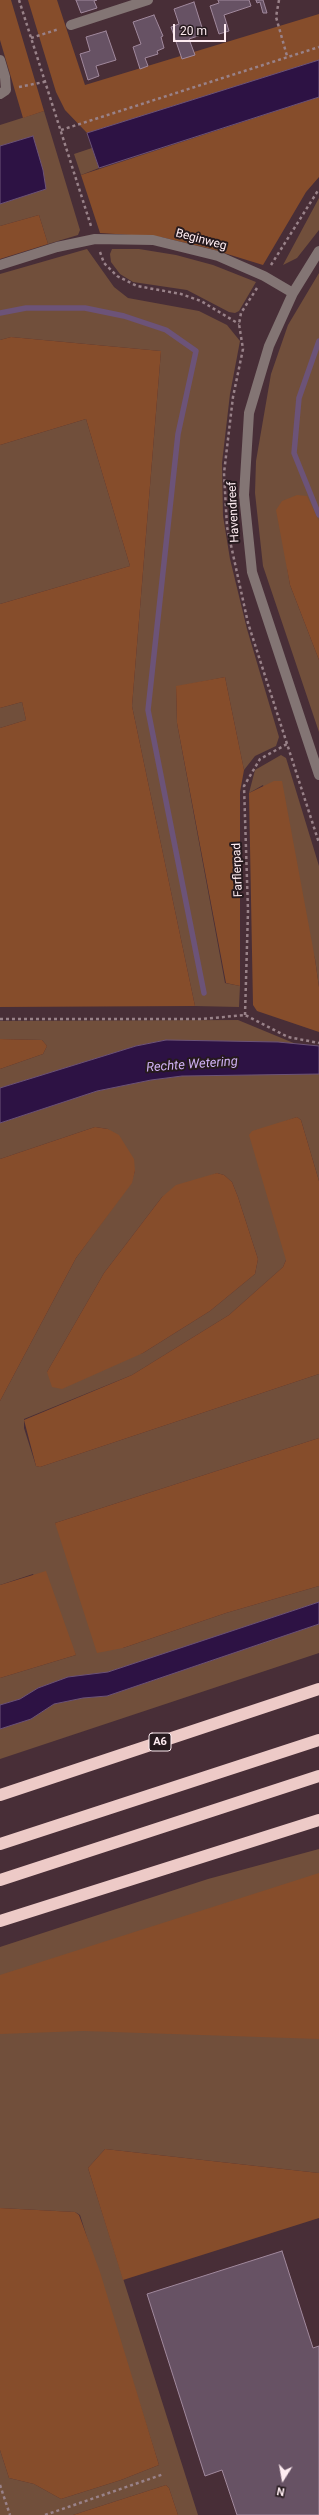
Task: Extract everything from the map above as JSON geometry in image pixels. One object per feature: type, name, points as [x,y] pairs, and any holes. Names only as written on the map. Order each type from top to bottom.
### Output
[{"type":"highway","name":"A6","points":[[0,1794],[319,1689]]},
{"type":"highway","points":[[0,1844],[319,1740]]},
{"type":"highway","points":[[0,1880],[319,1776]]},
{"type":"highway","points":[[0,1921],[319,1820]]},
{"type":"street","points":[[70,25],[134,2],[148,0]]},
{"type":"street","points":[[0,60],[6,77],[3,92]]},
{"type":"street","name":"Beginweg","points":[[0,265],[57,247],[95,239],[153,240],[218,256],[264,276],[293,293]]},
{"type":"street","name":"Havendreef","points":[[319,251],[293,293],[269,346],[249,413],[244,495],[252,572],[319,775]]},
{"type":"path","points":[[19,0],[44,82],[104,263],[117,276],[138,286],[181,294],[201,301],[239,324]]},
{"type":"path","points":[[279,0],[276,17],[287,56]]},
{"type":"path","points":[[31,38],[70,25]]},
{"type":"path","points":[[61,130],[287,56],[319,47]]},
{"type":"path","points":[[3,92],[44,82]]},
{"type":"path","name":"Farflerpad","points":[[245,1016],[248,911],[244,786],[260,759],[287,744]]},
{"type":"path","points":[[0,1018],[202,1019],[245,1016],[288,1037],[319,1043]]},
{"type":"path","points":[[45,2515],[164,2474]]},
{"type":"path","points":[[0,2485],[10,2515]]},
{"type":"shaded area","points":[[0,0],[11,0],[44,111],[23,118],[0,40]]},
{"type":"shaded area","points":[[28,0],[57,0],[85,85],[319,14],[319,60],[87,133],[65,110],[56,92]]},
{"type":"shaded area","points":[[319,97],[319,177],[306,192],[263,265],[211,249],[161,237],[100,233],[81,175]]},
{"type":"shaded area","points":[[44,111],[80,230],[78,235],[48,244],[39,215],[0,226],[0,204],[46,189],[33,136],[0,146],[0,125]]},
{"type":"shaded area","points":[[92,148],[99,168],[81,175],[74,154]]},
{"type":"shaded area","points":[[319,198],[319,230],[297,258],[283,265]]},
{"type":"shaded area","points":[[39,215],[48,244],[0,259],[0,226]]},
{"type":"shaded area","points":[[87,249],[114,287],[128,298],[199,311],[227,325],[240,341],[230,394],[222,463],[223,516],[230,559],[247,629],[279,737],[276,746],[255,756],[244,770],[225,677],[176,687],[177,723],[225,983],[240,986],[239,1007],[195,1006],[132,706],[161,351],[11,337],[0,340],[0,274]]},
{"type":"shaded area","points":[[112,249],[139,249],[176,255],[213,265],[256,282],[239,311],[235,313],[229,312],[187,290],[133,282],[120,274],[111,262],[110,254]]},
{"type":"shaded area","points":[[319,273],[319,553],[287,567],[290,585],[319,660],[319,732],[263,566],[255,493],[256,461],[271,374],[288,325]]},
{"type":"shaded area","points":[[11,337],[161,351],[132,706],[195,1006],[0,1007],[0,728],[26,720],[22,702],[0,708],[0,604],[130,566],[86,419],[0,445],[0,340]]},
{"type":"shaded area","points":[[86,419],[130,566],[0,604],[0,445]]},
{"type":"shaded area","points":[[297,495],[307,496],[319,521],[319,660],[290,585],[276,510],[282,501]]},
{"type":"shaded area","points":[[225,677],[244,770],[240,792],[240,986],[226,983],[177,723],[176,686]]},
{"type":"shaded area","points":[[22,702],[26,720],[0,728],[0,708]]},
{"type":"shaded area","points":[[281,755],[286,758],[319,866],[319,987],[315,959],[263,785],[249,793],[255,770]]},
{"type":"shaded area","points":[[274,781],[282,781],[315,959],[319,987],[319,1032],[257,1011],[253,1005],[249,793]]},
{"type":"shaded area","points":[[238,1020],[296,1044],[166,1040],[136,1046],[0,1088],[0,1069],[43,1054],[47,1046],[42,1040],[0,1039],[0,1021]]},
{"type":"shaded area","points":[[0,1039],[42,1040],[47,1046],[43,1054],[0,1069]]},
{"type":"shaded area","points":[[319,1074],[319,1181],[301,1120],[297,1117],[286,1121],[286,1260],[283,1267],[229,1315],[132,1375],[24,1419],[24,1428],[36,1466],[40,1467],[319,1374],[319,1438],[55,1523],[123,1648],[226,1613],[319,1586],[319,1602],[108,1672],[68,1677],[38,1688],[20,1699],[0,1705],[0,1678],[76,1655],[33,1574],[0,1585],[0,1401],[76,1258],[131,1183],[135,1171],[108,1129],[95,1127],[0,1159],[0,1123],[97,1091],[151,1080],[182,1076]],"holes":[[[217,1173],[224,1175],[232,1182],[258,1259],[255,1274],[210,1311],[143,1353],[47,1372],[104,1273],[162,1197]]]},
{"type":"shaded area","points":[[297,1117],[301,1120],[319,1181],[319,1374],[40,1467],[36,1466],[24,1420],[132,1375],[229,1315],[283,1267],[286,1260],[249,1135],[252,1131]]},
{"type":"shaded area","points":[[95,1127],[108,1129],[119,1135],[134,1159],[135,1171],[132,1183],[76,1258],[0,1401],[0,1159]]},
{"type":"shaded area","points":[[217,1173],[224,1175],[232,1182],[238,1197],[258,1259],[255,1274],[210,1311],[143,1353],[62,1389],[52,1387],[47,1372],[104,1273],[162,1197],[176,1185]]},
{"type":"shaded area","points":[[319,1438],[319,1586],[226,1613],[123,1648],[97,1653],[55,1523]]},
{"type":"shaded area","points":[[46,1571],[76,1655],[0,1678],[0,1585]]},
{"type":"shaded area","points":[[319,1624],[319,1653],[0,1759],[0,1729],[31,1719],[54,1704],[83,1698],[107,1696]]},
{"type":"shaded area","points":[[319,1849],[319,2173],[105,2149],[88,2168],[198,2515],[178,2515],[169,2488],[166,2485],[73,2515],[0,2515],[0,2450],[9,2478],[34,2484],[61,2499],[121,2480],[159,2465],[80,2215],[75,2212],[0,2208],[0,1947],[208,1879]]},
{"type":"shaded area","points":[[319,1873],[319,2039],[83,2031],[0,2034],[0,1975]]},
{"type":"shaded area","points":[[105,2149],[319,2173],[319,2218],[123,2280],[88,2168]]},
{"type":"shaded area","points":[[0,2208],[75,2212],[79,2215],[100,2272],[159,2465],[121,2480],[61,2499],[34,2484],[9,2478],[0,2450]]},
{"type":"shaded area","points":[[166,2485],[169,2488],[178,2515],[73,2515]]},
{"type":"water","points":[[319,60],[319,97],[99,168],[87,133]]},
{"type":"water","points":[[33,136],[43,170],[46,189],[0,204],[0,146]]},
{"type":"water","name":"Rechte Wetering","points":[[166,1040],[278,1042],[319,1046],[319,1074],[182,1076],[151,1080],[97,1091],[0,1123],[0,1088],[136,1046]]},
{"type":"water","points":[[319,1602],[319,1624],[107,1696],[83,1698],[54,1704],[31,1719],[0,1729],[0,1705],[20,1699],[38,1688],[68,1677],[108,1672]]},
{"type":"building","points":[[76,0],[97,0],[94,1],[97,8],[81,13]]},
{"type":"building","points":[[218,0],[249,0],[251,6],[224,15],[229,31],[219,34],[210,6],[219,3]]},
{"type":"building","points":[[256,0],[263,0],[267,13],[263,13],[260,2],[257,3]]},
{"type":"building","points":[[194,2],[204,34],[189,39],[195,55],[182,59],[171,27],[179,24],[174,9]]},
{"type":"building","points":[[154,15],[163,36],[161,37],[164,48],[157,51],[158,54],[145,58],[148,66],[140,69],[133,47],[141,44],[133,22]]},
{"type":"building","points":[[106,31],[116,60],[96,66],[99,76],[88,80],[80,54],[90,51],[86,37]]},
{"type":"building","points":[[282,2251],[313,2348],[319,2346],[319,2515],[237,2515],[222,2470],[205,2476],[147,2294]]},
{"type":"waterway","points":[[0,313],[26,308],[85,308],[124,316],[166,330],[196,351],[178,434],[148,710],[204,993]]},
{"type":"waterway","points":[[319,341],[299,398],[294,453],[319,515]]}]
